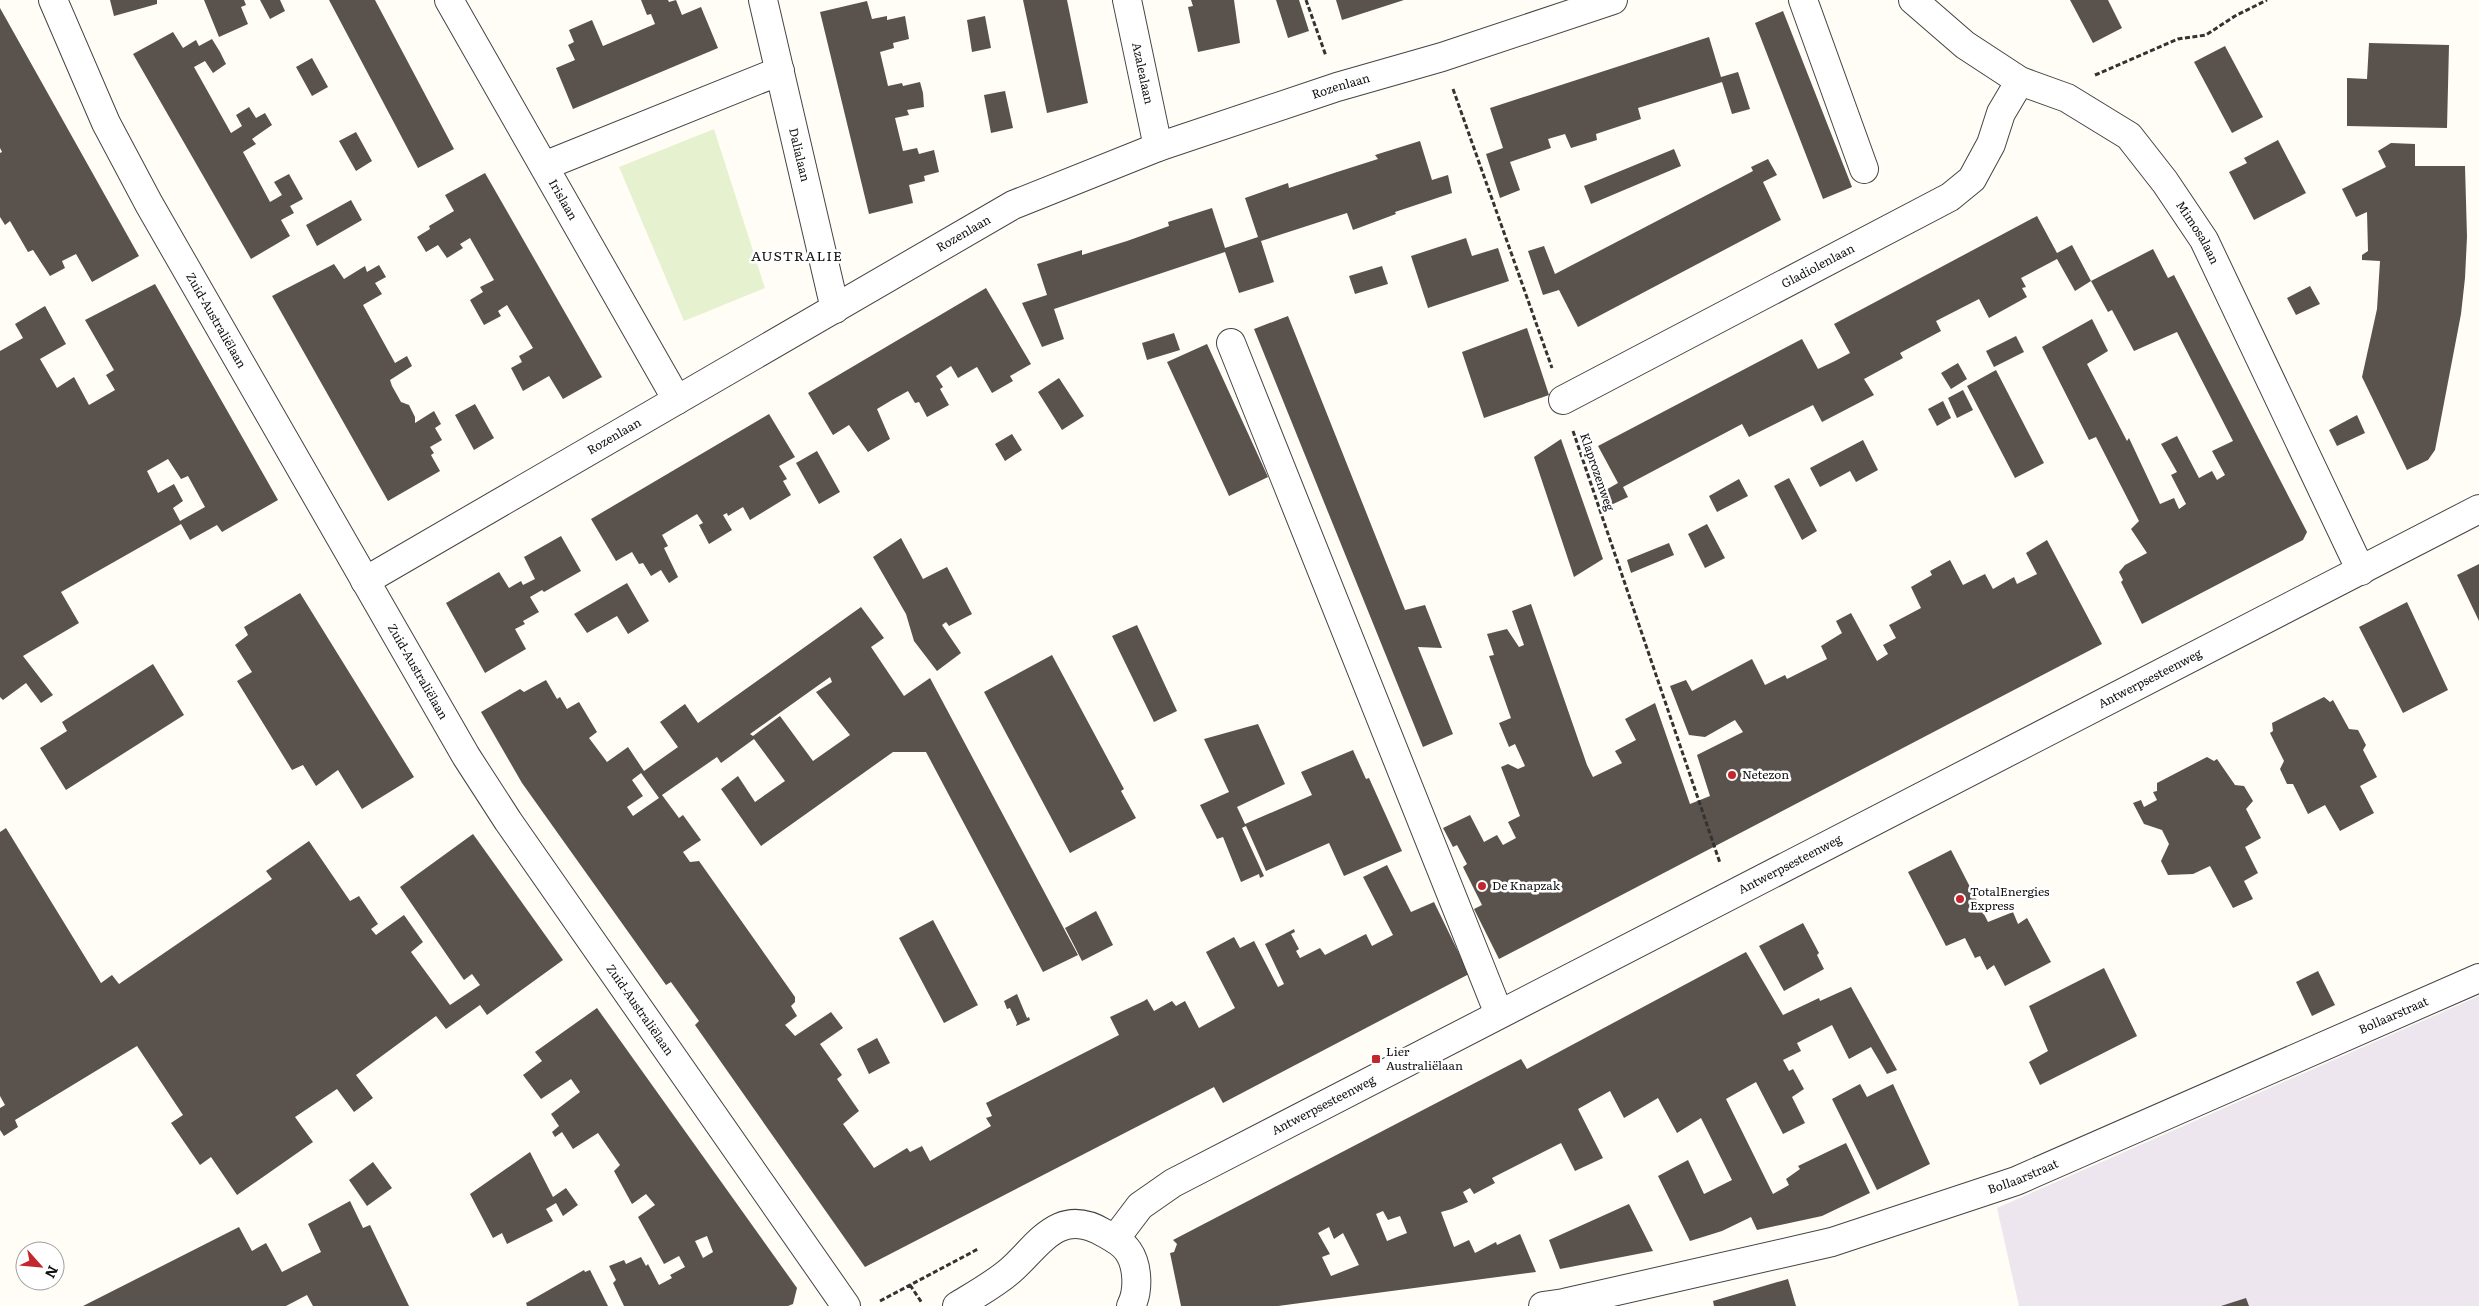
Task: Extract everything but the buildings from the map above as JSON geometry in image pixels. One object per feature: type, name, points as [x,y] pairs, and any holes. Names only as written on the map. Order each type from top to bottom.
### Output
[{"type":"street","name":"Zuid-Australiëlaan","points":[[53,0],[106,123],[149,204],[466,756],[508,821],[846,1306]]},
{"type":"street","name":"Irislaan","points":[[449,0],[677,400]]},
{"type":"street","name":"Dalialaan","points":[[763,0],[835,309]]},
{"type":"street","name":"Azalealaan","points":[[1127,0],[1158,147]]},
{"type":"street","name":"Rozenlaan","points":[[365,581],[1013,205],[1158,147],[1337,87],[1442,57],[1613,0]]},
{"type":"street","points":[[1802,0],[1864,169]]},
{"type":"street","name":"Mimosalaan","points":[[1913,0],[1966,45],[2020,81],[2067,98],[2129,136],[2165,182],[2204,240],[2361,571]]},
{"type":"street","points":[[544,166],[780,71]]},
{"type":"street","name":"Gladiolenlaan","points":[[1563,400],[1950,197],[1972,179],[1990,144],[2001,113],[2020,81]]},
{"type":"street","points":[[1231,343],[1499,1014]]},
{"type":"street","name":"Antwerpsesteenweg","points":[[1115,1239],[1140,1206],[1173,1182],[2479,509]]},
{"type":"street","name":"Bollaarstraat","points":[[1543,1306],[1603,1295],[1832,1242],[2016,1181],[2479,978]]},
{"type":"street","points":[[957,1306],[995,1283],[1012,1269],[1039,1240],[1050,1232],[1066,1226],[1080,1224],[1097,1229],[1125,1246],[1134,1266],[1135,1298],[1131,1306]]},
{"type":"path","points":[[1306,0],[1337,87]]},
{"type":"path","points":[[2093,75],[2178,39],[2206,35],[2235,16],[2267,0]]},
{"type":"path","name":"Klaprozenweg","points":[[1442,57],[1563,400],[1731,894]]},
{"type":"path","points":[[878,1302],[985,1246]]},
{"type":"path","points":[[910,1285],[923,1306]]},
{"type":"shaded area","points":[[2479,996],[2479,1306],[2019,1306],[1997,1208]]},
{"type":"green space","points":[[714,129],[765,288],[684,321],[619,167]]},
{"type":"place","name":"Netezon","points":[[1732,775]]},
{"type":"place","name":"De Knapzak","points":[[1482,886]]},
{"type":"place","name":"TotalEnergies Express","points":[[1960,899]]},
{"type":"place","name":"Lier Australiëlaan","points":[[1376,1059]]},
{"type":"district","name":"AUSTRALIE","points":[[797,256]]}]
